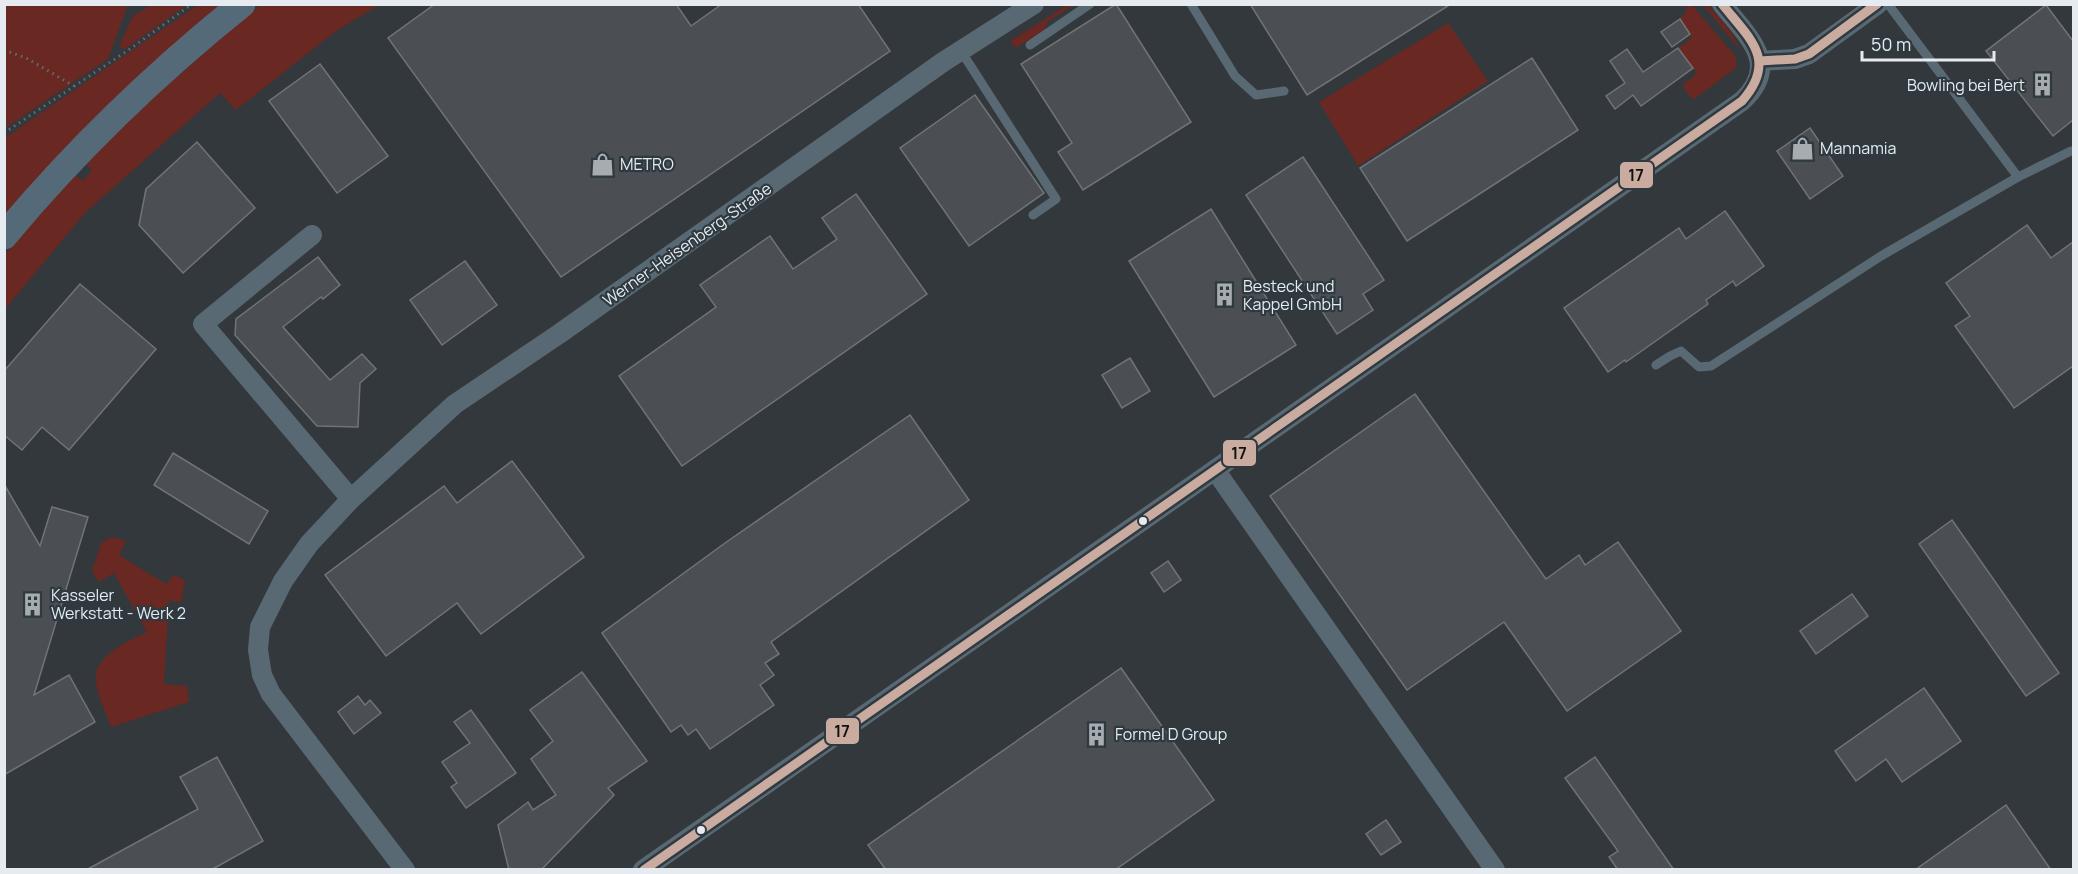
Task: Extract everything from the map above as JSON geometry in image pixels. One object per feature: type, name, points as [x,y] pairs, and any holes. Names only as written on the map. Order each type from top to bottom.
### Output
[{"type":"main road","points":[[4,236],[113,118],[242,4]]},
{"type":"street","name":"Werner-Heisenberg-Straße","points":[[405,870],[271,694],[262,675],[258,650],[260,627],[283,581],[309,544],[351,499],[455,404],[559,334],[961,51],[1035,4]]},
{"type":"street","points":[[643,870],[1735,106],[1747,96],[1755,84],[1760,61],[1753,44],[1722,4]]},
{"type":"street","points":[[1760,61],[1795,59],[1809,54],[1878,4]]},
{"type":"street","points":[[312,235],[203,324],[351,499]]},
{"type":"street","points":[[1215,471],[1495,870]]},
{"type":"lane","points":[[1030,45],[1090,4]]},
{"type":"lane","points":[[1191,4],[1235,76],[1256,95],[1284,91]]},
{"type":"lane","points":[[1888,4],[2018,177]]},
{"type":"lane","points":[[961,51],[1056,199],[1033,215]]},
{"type":"lane","points":[[1656,365],[1681,351],[1699,367],[1711,366],[1881,256],[2018,177],[2071,151]]},
{"type":"path","points":[[4,133],[130,49],[192,4]]},
{"type":"path","points":[[4,50],[26,58],[74,86]]},
{"type":"shaded area","points":[[5,4],[125,4],[127,7],[108,59],[5,128]]},
{"type":"shaded area","points":[[151,5],[187,5],[125,49],[121,48],[120,44],[133,16]]},
{"type":"shaded area","points":[[198,5],[226,5],[5,220],[5,138]]},
{"type":"shaded area","points":[[260,5],[379,5],[336,31],[236,110],[220,93],[86,212],[5,309],[5,254],[75,175],[83,181],[92,170],[85,163],[120,126]]},
{"type":"shaded area","points":[[1067,5],[1074,5],[1047,22],[1045,29],[1016,48],[1010,41]]},
{"type":"shaded area","points":[[1687,5],[1692,5],[1736,57],[1736,68],[1693,100],[1682,85],[1697,74],[1678,48],[1692,38],[1680,19],[1686,12]]},
{"type":"shaded area","points":[[1703,5],[1708,5],[1731,32],[1740,50]]},
{"type":"shaded area","points":[[1448,23],[1488,81],[1358,166],[1319,102]]},
{"type":"shaded area","points":[[112,537],[126,541],[119,555],[166,584],[174,575],[185,580],[181,603],[169,600],[164,684],[187,686],[189,702],[111,727],[98,693],[96,673],[105,657],[130,640],[147,632],[114,573],[99,582],[92,571],[101,543]]},
{"type":"building","name":"METRO","points":[[435,4],[676,4],[691,26],[722,4],[858,4],[890,51],[561,277],[388,38]]},
{"type":"building","points":[[1116,4],[1191,122],[1083,190],[1058,152],[1072,143],[1021,64]]},
{"type":"building","points":[[1250,4],[1451,4],[1307,95]]},
{"type":"building","name":"Bowling bei Bert","points":[[2046,5],[2073,41],[2073,120],[2053,136],[1986,51]]},
{"type":"building","points":[[1680,19],[1690,34],[1672,47],[1661,32]]},
{"type":"building","points":[[1678,48],[1693,68],[1641,106],[1633,95],[1615,109],[1606,96],[1625,83],[1610,61],[1627,49],[1643,72]]},
{"type":"building","points":[[1532,58],[1578,130],[1407,241],[1360,168]]},
{"type":"building","points":[[320,64],[388,156],[337,193],[269,101]]},
{"type":"building","points":[[975,95],[1044,193],[969,246],[900,148]]},
{"type":"building","points":[[1810,128],[1843,176],[1810,199],[1777,151]]},
{"type":"building","points":[[197,142],[255,208],[183,273],[139,225],[146,189]]},
{"type":"building","points":[[1303,157],[1384,280],[1363,294],[1373,310],[1337,334],[1246,195]]},
{"type":"building","points":[[856,194],[927,294],[682,466],[619,376],[716,307],[700,285],[770,236],[793,269],[837,239],[822,218]]},
{"type":"building","name":"Besteck und Kappel GmbH","points":[[1211,209],[1296,345],[1214,397],[1129,261]]},
{"type":"building","points":[[1725,211],[1764,266],[1736,286],[1733,281],[1706,300],[1708,304],[1626,362],[1625,360],[1608,372],[1564,308],[1679,228],[1686,239]]},
{"type":"building","points":[[2027,225],[2051,258],[2073,242],[2073,366],[2014,408],[1955,326],[1970,316],[1946,283]]},
{"type":"building","points":[[318,257],[340,285],[283,327],[330,380],[362,354],[376,369],[360,383],[358,427],[317,426],[235,335],[236,319]]},
{"type":"building","points":[[465,261],[497,305],[442,345],[410,300]]},
{"type":"building","points":[[80,284],[156,349],[69,450],[42,427],[22,450],[4,435],[4,371]]},
{"type":"building","points":[[1130,358],[1150,391],[1122,408],[1102,375]]},
{"type":"building","points":[[1415,394],[1546,579],[1579,555],[1585,565],[1618,542],[1681,631],[1567,711],[1504,622],[1407,690],[1270,496]]},
{"type":"building","points":[[910,415],[969,500],[771,642],[779,654],[765,663],[774,675],[760,685],[774,705],[710,749],[696,729],[688,735],[681,725],[671,732],[602,633],[725,543]]},
{"type":"building","points":[[173,453],[268,511],[249,544],[154,485]]},
{"type":"building","points":[[512,461],[584,557],[481,634],[457,603],[386,656],[325,575],[444,486],[457,503]]},
{"type":"building","name":"Kasseler Werkstatt - Werk 2","points":[[4,484],[40,546],[52,507],[88,517],[34,695],[69,675],[95,722],[4,775]]},
{"type":"building","points":[[1952,520],[2059,673],[2026,696],[1919,544]]},
{"type":"building","points":[[1168,561],[1181,580],[1164,592],[1151,573]]},
{"type":"building","points":[[1852,594],[1868,616],[1816,654],[1800,631]]},
{"type":"building","name":"Formel D Group","points":[[1121,668],[1214,800],[1115,870],[886,870],[868,845]]},
{"type":"building","points":[[582,672],[647,761],[608,788],[614,795],[541,870],[509,870],[498,825],[528,802],[533,810],[556,795],[531,759],[553,741],[530,710]]},
{"type":"building","points":[[1924,688],[1961,741],[1902,782],[1886,759],[1856,781],[1835,751]]},
{"type":"building","points":[[358,696],[365,705],[370,700],[381,713],[354,734],[338,712]]},
{"type":"building","points":[[471,710],[516,773],[466,808],[451,787],[457,783],[442,762],[470,743],[454,722]]},
{"type":"building","points":[[217,757],[263,841],[211,870],[86,870],[198,809],[180,777]]},
{"type":"building","points":[[1595,757],[1674,870],[1618,870],[1609,857],[1618,851],[1565,778]]},
{"type":"building","points":[[2006,805],[2051,870],[1915,870]]},
{"type":"building","points":[[1386,820],[1401,842],[1381,855],[1366,834]]},
{"type":"transit line","name":"17","points":[[644,870],[1742,101],[1753,86],[1759,62],[1750,39],[1722,4]]},
{"type":"transit line","name":"17","points":[[1760,61],[1795,59],[1809,54],[1877,4]]},
{"type":"place","name":"Bowling bei Bert","points":[[2043,85]]},
{"type":"place","name":"Mannamia","points":[[1802,148]]},
{"type":"place","name":"METRO","points":[[602,164]]},
{"type":"place","name":"Besteck und Kappel GmbH","points":[[1225,295]]},
{"type":"place","name":"Kasseler Werkstatt - Werk 2","points":[[33,604]]},
{"type":"place","name":"Formel D Group","points":[[1097,734]]}]
